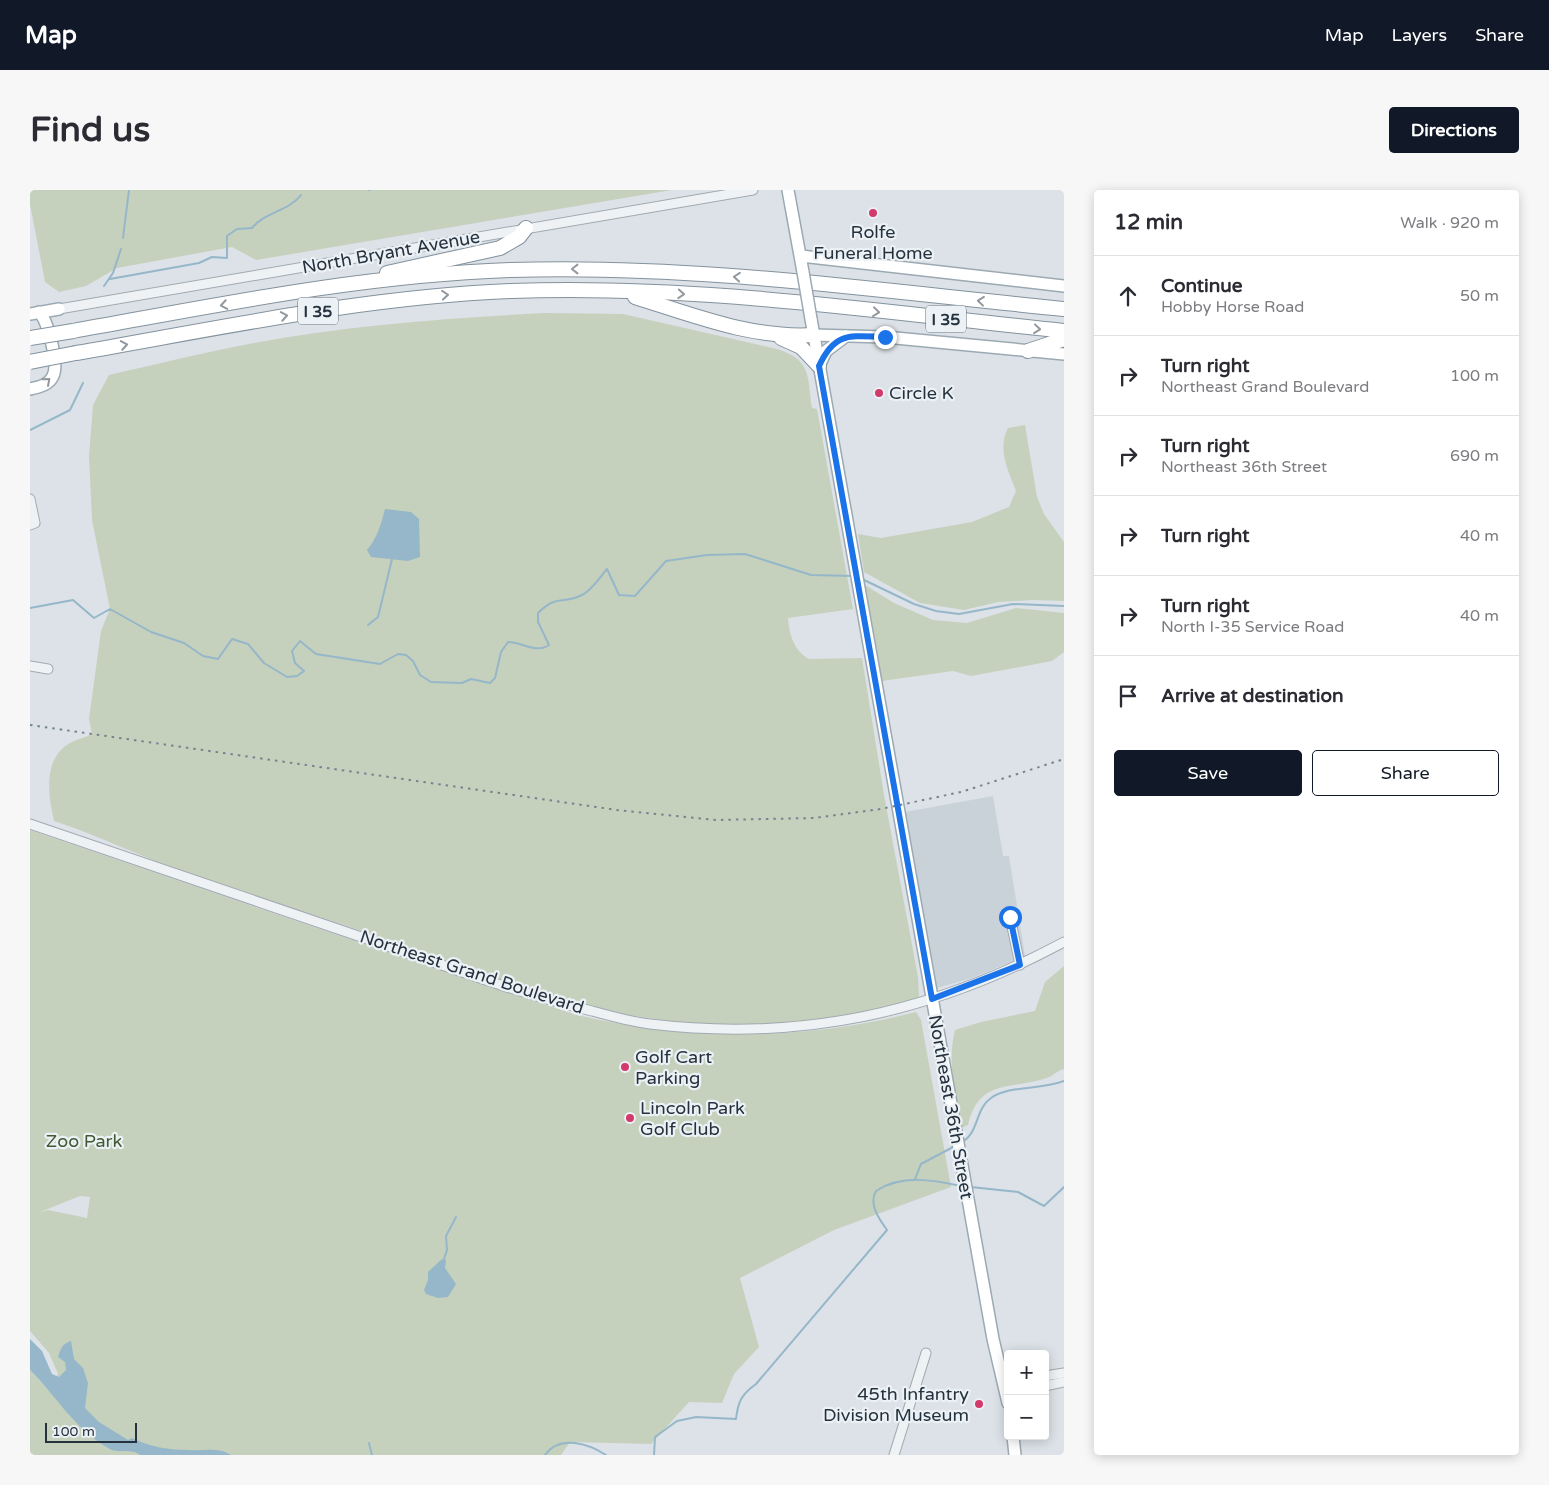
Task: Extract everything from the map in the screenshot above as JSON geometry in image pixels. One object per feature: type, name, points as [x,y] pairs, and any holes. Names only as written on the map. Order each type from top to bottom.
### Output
[{"type":"highway","points":[[358,283],[399,269],[500,248],[511,243],[526,228]]},
{"type":"highway","name":"I 35","points":[[30,338],[358,283],[481,271],[615,269],[786,281],[1064,309]]},
{"type":"highway","name":"I 35","points":[[30,362],[298,314],[396,300],[512,291],[615,291],[787,302],[1064,332]]},
{"type":"highway","points":[[615,291],[735,327],[778,336],[814,335]]},
{"type":"highway","points":[[778,336],[801,347],[819,366]]},
{"type":"highway","points":[[1028,351],[1064,339]]},
{"type":"main road","name":"Northeast 36th Street","points":[[788,190],[993,1338],[1004,1380]]},
{"type":"main road","points":[[801,256],[1064,286]]},
{"type":"main road","points":[[48,328],[59,308]]},
{"type":"main road","name":"North Bryant Avenue","points":[[34,313],[59,308]]},
{"type":"main road","points":[[30,389],[45,385],[54,375],[55,364],[48,328],[34,313]]},
{"type":"main road","points":[[814,335],[894,338],[1064,354]]},
{"type":"main road","points":[[819,366],[826,351],[846,336]]},
{"type":"main road","points":[[1013,1440],[1015,1455]]},
{"type":"street","name":"North Bryant Avenue","points":[[59,308],[753,190]]},
{"type":"street","points":[[30,499],[35,524],[30,525]]},
{"type":"street","points":[[30,666],[48,669]]},
{"type":"street","name":"Northeast Grand Boulevard","points":[[30,824],[543,999],[648,1024],[741,1030],[803,1027],[889,1012],[932,999],[1020,965],[1064,942]]},
{"type":"street","points":[[1010,917],[1020,965]]},
{"type":"street","points":[[894,1455],[926,1353]]},
{"type":"street","points":[[1049,1375],[1064,1372]]},
{"type":"street","points":[[1049,1385],[1064,1382]]},
{"type":"shaded area","points":[[993,796],[1003,856],[1009,856],[1025,956],[972,978],[937,988],[905,812]]},
{"type":"green space","points":[[30,190],[672,190],[256,260],[232,247],[117,268],[86,286],[59,292],[45,282],[30,204]]},
{"type":"green space","points":[[545,313],[623,314],[777,349],[797,358],[806,371],[812,408],[817,409],[853,609],[788,618],[790,630],[796,647],[809,659],[862,658],[884,795],[918,977],[919,997],[899,1005],[865,1013],[801,1022],[769,1024],[705,1024],[642,1017],[611,1011],[528,989],[374,935],[215,883],[54,821],[49,792],[50,772],[57,754],[64,747],[92,734],[89,719],[101,631],[110,609],[92,520],[89,456],[93,405],[109,375],[236,347],[326,331],[436,320]]},
{"type":"green space","points":[[1025,425],[1037,497],[1044,514],[1064,542],[1064,601],[998,602],[964,610],[920,603],[864,572],[858,534],[881,538],[972,522],[1009,507],[1016,491],[1005,460],[1003,444],[1008,428]]},
{"type":"green space","points":[[865,585],[894,603],[933,620],[967,623],[1016,608],[1064,613],[1064,652],[1052,661],[971,676],[953,671],[882,681]]},
{"type":"green space","name":"Zoo Park","points":[[30,830],[577,1015],[619,1024],[662,1030],[747,1034],[789,1033],[832,1028],[874,1022],[916,1012],[921,1020],[951,1187],[834,1230],[740,1278],[759,1347],[734,1374],[722,1403],[689,1402],[651,1444],[570,1442],[561,1455],[30,1455],[30,1370],[48,1390],[58,1374],[49,1353],[30,1331]],"holes":[[[80,1196],[90,1197],[87,1218],[48,1210],[40,1212]]]},
{"type":"green space","points":[[1064,966],[1064,1069],[1047,1078],[998,1088],[988,1093],[973,1110],[968,1125],[961,1128],[954,1092],[952,1066],[955,1030],[981,1022],[1035,1011],[1045,982]]},
{"type":"water","points":[[385,509],[411,512],[419,519],[420,557],[408,561],[371,557],[367,550],[378,531]]},
{"type":"water","points":[[442,1259],[446,1260],[445,1268],[456,1284],[448,1297],[438,1298],[426,1294],[424,1290],[428,1280],[428,1272]]},
{"type":"water","points":[[30,1339],[42,1351],[52,1374],[59,1377],[66,1370],[65,1362],[58,1357],[62,1347],[71,1341],[74,1359],[83,1368],[88,1383],[85,1408],[99,1422],[128,1440],[132,1438],[146,1444],[167,1449],[216,1450],[231,1455],[140,1455],[108,1448],[76,1422],[30,1370]]},
{"type":"waterway","points":[[123,238],[129,190]]},
{"type":"waterway","points":[[110,279],[199,263],[212,257],[227,258],[227,236],[237,229],[252,228],[263,218],[290,205],[301,195]]},
{"type":"waterway","points":[[104,286],[113,273],[121,249]]},
{"type":"waterway","points":[[30,430],[70,410],[83,383]]},
{"type":"waterway","points":[[30,608],[73,600],[94,618],[110,609],[151,632],[184,643],[203,656],[218,659],[232,639],[248,644],[264,663],[287,677],[297,676],[304,671],[295,663],[292,651],[300,641],[316,654],[380,664],[398,654],[406,655],[413,661],[420,675],[431,682],[462,683],[471,679],[490,683],[495,678],[501,652],[508,642],[534,648],[549,645],[538,622],[538,613],[551,603],[575,598],[586,593],[607,569],[619,595],[635,596],[666,561],[707,555],[745,554],[811,575],[853,576]]},
{"type":"waterway","points":[[368,625],[378,617],[392,559]]},
{"type":"waterway","points":[[862,579],[914,604],[936,611],[959,614],[1013,604],[1064,606]]},
{"type":"waterway","points":[[962,1142],[971,1133],[982,1108],[991,1098],[1007,1091],[1046,1086],[1064,1081]]},
{"type":"waterway","points":[[915,1179],[921,1164],[955,1146]]},
{"type":"waterway","points":[[654,1455],[655,1437],[677,1421],[696,1417],[736,1419],[738,1407],[747,1391],[756,1384],[887,1230],[878,1217],[874,1206],[873,1201],[876,1191],[896,1182],[907,1180],[929,1180],[961,1186]]},
{"type":"waterway","points":[[971,1187],[1018,1192],[1044,1206],[1064,1187]]},
{"type":"waterway","points":[[444,1259],[447,1250],[446,1236],[456,1217]]},
{"type":"waterway","points":[[369,1443],[372,1455]]},
{"type":"waterway","points":[[545,1455],[551,1449],[566,1443],[591,1447],[606,1455]]},
{"type":"railway","points":[[30,725],[617,810],[717,820],[814,818],[881,809],[961,792],[1064,759]]},
{"type":"place","name":"Rolfe Funeral Home","points":[[873,213]]},
{"type":"place","name":"Circle K","points":[[879,393]]},
{"type":"place","name":"Golf Cart Parking","points":[[625,1067]]},
{"type":"place","name":"Lincoln Park Golf Club","points":[[630,1118]]},
{"type":"place","name":"45th Infantry Division Museum","points":[[979,1404]]},
{"type":"route","points":[[885,337],[846,336],[832,344],[826,351],[819,366],[932,999],[1020,965],[1010,917]]}]
